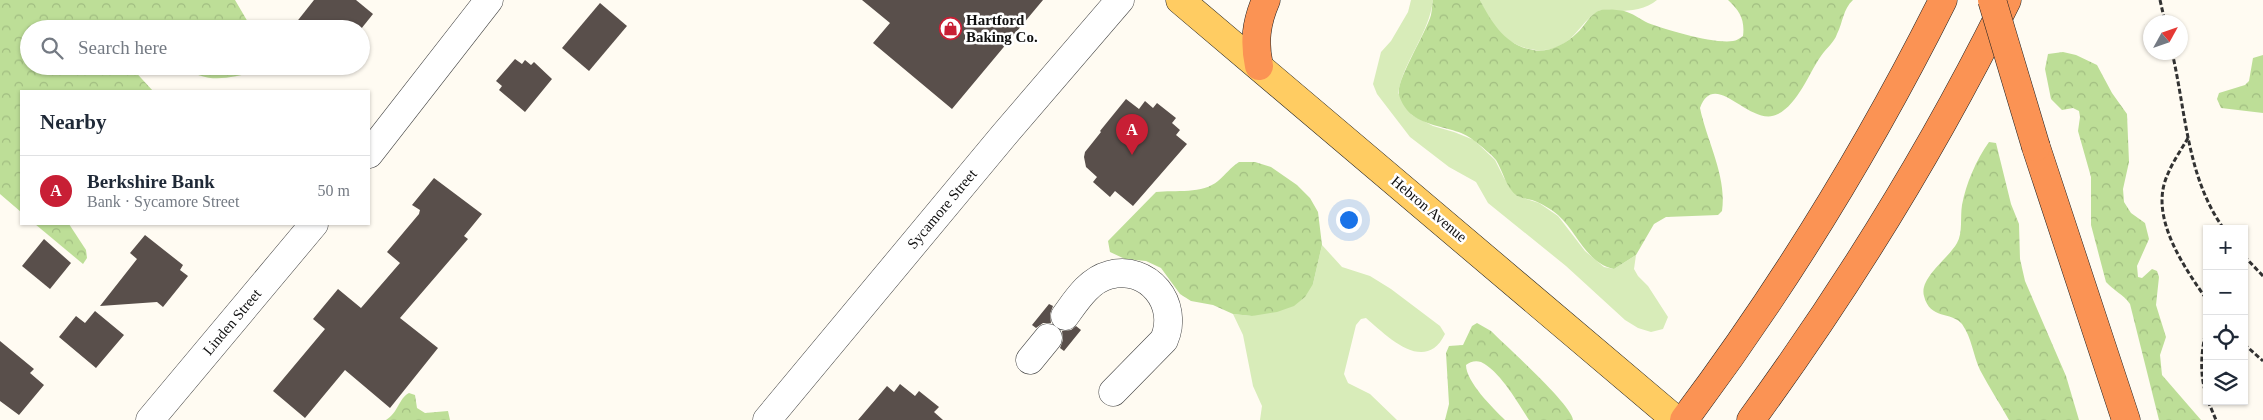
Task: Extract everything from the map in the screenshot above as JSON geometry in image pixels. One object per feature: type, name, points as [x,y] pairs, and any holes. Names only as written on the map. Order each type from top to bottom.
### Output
[{"type":"highway","points":[[1259,66],[1256,31],[1266,0]]},
{"type":"highway","points":[[1684,420],[1756,321],[1801,253],[1885,111],[1943,0]]},
{"type":"highway","points":[[1992,0],[2036,147],[2126,420]]},
{"type":"highway","points":[[1752,420],[1834,301],[1918,167],[1973,68],[2007,0]]},
{"type":"main road","name":"Hebron Avenue","points":[[1180,0],[1676,420]]},
{"type":"street","points":[[370,153],[489,0]]},
{"type":"street","name":"Sycamore Street","points":[[767,420],[1011,127],[1120,0]]},
{"type":"street","name":"Linden Street","points":[[150,420],[313,225]]},
{"type":"street","points":[[1064,316],[1087,288],[1108,275],[1137,274],[1149,281],[1160,293],[1169,320],[1164,340],[1113,392]]},
{"type":"street","points":[[1030,360],[1048,338]]},
{"type":"path","points":[[2160,0],[2163,15]]},
{"type":"path","points":[[2174,60],[2194,166],[2206,197],[2222,225]]},
{"type":"path","points":[[2189,138],[2167,175],[2163,190],[2163,215],[2180,256],[2203,293]]},
{"type":"path","points":[[2248,260],[2263,276]]},
{"type":"path","points":[[2203,345],[2203,375]]},
{"type":"path","points":[[2248,348],[2263,361]]},
{"type":"path","points":[[2210,405],[2216,420]]},
{"type":"green space","points":[[0,0],[235,0],[247,20],[20,20],[20,75],[138,75],[152,90],[20,90],[20,211],[0,194]]},
{"type":"green space","points":[[1411,0],[1433,0],[1427,24],[1405,69],[1398,93],[1412,115],[1433,126],[1474,140],[1495,160],[1504,178],[1517,196],[1539,203],[1558,216],[1585,251],[1604,267],[1614,269],[1636,255],[1634,269],[1648,286],[1668,317],[1663,329],[1651,332],[1638,328],[1625,320],[1566,266],[1488,203],[1476,182],[1449,167],[1410,137],[1377,94],[1373,84],[1381,52],[1391,41],[1408,12]]},
{"type":"green space","points":[[1433,0],[1480,0],[1500,32],[1523,48],[1539,51],[1557,47],[1568,41],[1594,14],[1601,10],[1624,11],[1648,23],[1690,36],[1734,41],[1743,36],[1743,25],[1741,16],[1728,0],[1853,0],[1845,12],[1834,40],[1821,56],[1797,96],[1778,114],[1767,116],[1756,114],[1724,96],[1715,94],[1707,97],[1700,108],[1722,185],[1722,211],[1718,215],[1666,217],[1654,224],[1636,255],[1614,269],[1596,261],[1565,222],[1546,206],[1519,197],[1513,193],[1496,160],[1476,142],[1456,131],[1423,121],[1405,107],[1399,95],[1399,89],[1406,69],[1428,23]]},
{"type":"green space","points":[[1480,0],[1657,0],[1648,6],[1633,10],[1599,11],[1566,42],[1546,50],[1536,50],[1516,44],[1499,32],[1490,21]]},
{"type":"green space","points":[[2063,52],[2076,55],[2097,65],[2112,93],[2127,114],[2129,162],[2123,189],[2124,202],[2131,213],[2145,223],[2149,239],[2137,266],[2138,277],[2142,278],[2152,269],[2157,271],[2159,277],[2156,305],[2166,337],[2160,355],[2162,375],[2201,420],[2159,420],[2130,304],[2106,282],[2091,225],[2091,177],[2078,131],[2079,111],[2073,108],[2062,110],[2051,99],[2045,69],[2048,54]]},
{"type":"green space","points":[[2263,55],[2263,113],[2221,108],[2217,99],[2219,93],[2245,85],[2249,81],[2253,58]]},
{"type":"green space","points":[[200,75],[241,75],[222,78]]},
{"type":"green space","points":[[1989,142],[1996,143],[2011,204],[2019,224],[2020,259],[2025,281],[2066,376],[2079,420],[2009,420],[1980,370],[1968,335],[1962,324],[1931,309],[1924,296],[1926,282],[1959,239],[1962,205],[1966,189],[1972,172]]},
{"type":"green space","points":[[1239,162],[1255,162],[1271,167],[1297,185],[1310,198],[1318,212],[1322,245],[1313,284],[1305,297],[1294,306],[1277,312],[1252,316],[1233,314],[1213,305],[1191,301],[1180,294],[1161,268],[1146,261],[1125,259],[1110,252],[1108,241],[1156,192],[1188,191],[1205,188],[1218,181]]},
{"type":"green space","points":[[36,225],[70,225],[86,250],[87,258],[83,264]]},
{"type":"green space","points":[[1322,245],[1342,267],[1370,276],[1391,289],[1440,326],[1445,334],[1437,346],[1427,351],[1417,352],[1395,342],[1366,318],[1361,319],[1356,325],[1344,374],[1348,383],[1370,394],[1397,420],[1260,420],[1262,406],[1253,386],[1243,335],[1233,314],[1252,316],[1313,284]]},
{"type":"green space","points":[[1477,323],[1491,331],[1551,389],[1570,412],[1573,420],[1529,420],[1495,372],[1477,361],[1466,365],[1470,379],[1505,420],[1445,420],[1449,404],[1446,353],[1449,346],[1463,345],[1472,326]]},
{"type":"green space","points":[[409,393],[415,395],[417,408],[425,413],[448,411],[450,420],[386,420]]},
{"type":"building","points":[[314,0],[356,0],[373,14],[368,20],[298,20]]},
{"type":"building","points":[[862,0],[1043,0],[952,109],[873,43],[890,23]]},
{"type":"building","points":[[600,3],[627,26],[589,71],[562,48]]},
{"type":"building","points":[[515,59],[522,64],[525,60],[531,65],[534,62],[552,79],[525,112],[499,90],[502,86],[496,81]]},
{"type":"building","points":[[1126,99],[1139,109],[1145,101],[1153,108],[1157,103],[1176,118],[1172,123],[1180,130],[1176,135],[1187,144],[1133,206],[1115,191],[1110,197],[1093,182],[1097,177],[1086,167],[1084,157],[1085,152],[1100,131]]},
{"type":"building","points":[[434,178],[482,214],[464,236],[468,239],[400,318],[438,348],[390,408],[345,370],[305,418],[273,391],[325,329],[313,319],[338,289],[361,308],[400,263],[387,252],[419,214],[420,210],[412,205]]},
{"type":"building","points":[[145,235],[183,265],[180,270],[188,276],[163,307],[157,302],[100,306],[137,259],[130,253]]},
{"type":"building","points":[[44,239],[71,263],[50,289],[22,266]]},
{"type":"building","points":[[1049,304],[1053,306],[1050,314],[1051,323],[1043,323],[1036,328],[1032,325]]},
{"type":"building","points":[[95,311],[124,335],[96,368],[59,337],[76,316],[85,323]]},
{"type":"building","points":[[1076,326],[1081,330],[1064,351],[1060,348],[1063,340],[1062,331],[1071,330]]},
{"type":"building","points":[[0,341],[34,369],[30,373],[44,385],[19,415],[0,401]]},
{"type":"building","points":[[900,384],[915,396],[919,391],[939,407],[934,412],[943,420],[858,420],[887,386],[894,392]]},
{"type":"place","name":"Hartford Baking Co.","points":[[950,29]]},
{"type":"place","name":"Berkshire Bank","points":[[1132,155]]}]
